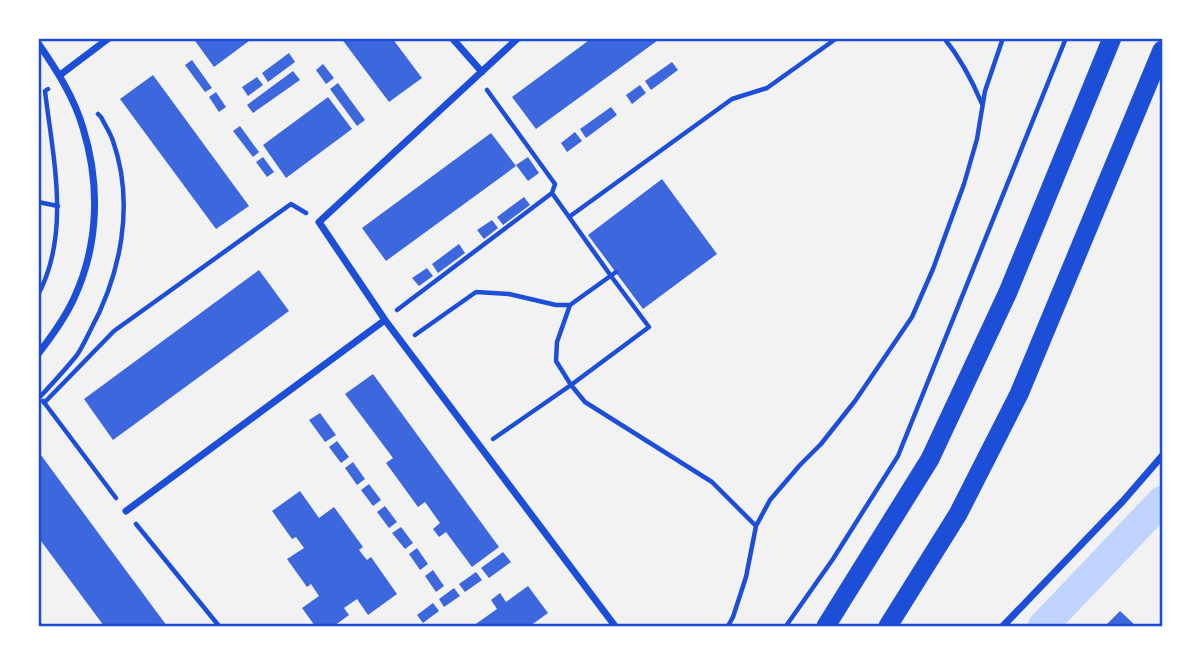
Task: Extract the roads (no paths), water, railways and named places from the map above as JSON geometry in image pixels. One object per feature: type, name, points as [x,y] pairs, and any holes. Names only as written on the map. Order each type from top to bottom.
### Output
[{"type":"highway","points":[[826,626],[930,459],[1008,292],[1112,38]]},
{"type":"highway","points":[[888,626],[958,514],[1019,394],[1163,50]]},
{"type":"street","points":[[60,75],[109,38]]},
{"type":"street","points":[[452,38],[480,74]]},
{"type":"street","points":[[518,38],[319,222],[385,320],[615,626]]},
{"type":"street","points":[[38,43],[60,75],[83,126],[93,169],[95,210],[87,267],[64,317],[38,354]]},
{"type":"street","points":[[126,511],[385,320]]},
{"type":"street","points":[[1003,626],[1163,456]]},
{"type":"waterway","points":[[1043,626],[1162,501]]}]
